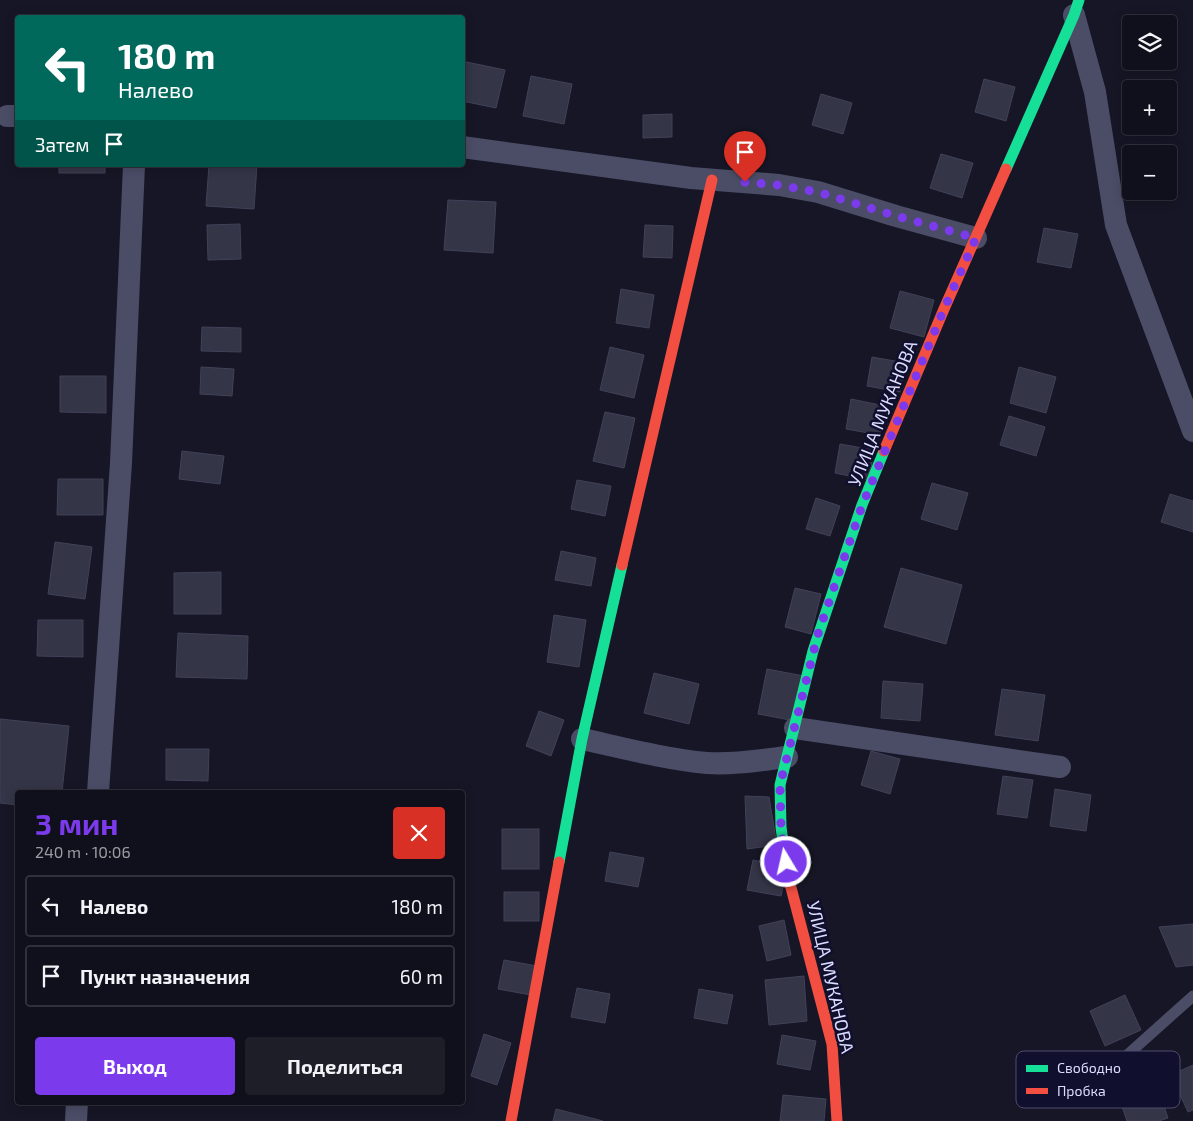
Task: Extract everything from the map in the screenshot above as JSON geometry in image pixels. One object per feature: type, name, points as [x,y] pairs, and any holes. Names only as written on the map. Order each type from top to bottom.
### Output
[{"type":"street","name":"УЛИЦА МУКАНОВА","points":[[837,1121],[832,1044],[789,880],[781,827],[780,785],[796,728],[813,651],[862,506],[944,309],[1077,8]]},
{"type":"street","points":[[1077,8],[1095,92],[1116,225],[1193,431]]},
{"type":"street","points":[[465,147],[712,180],[778,185],[818,192],[976,238]]},
{"type":"street","points":[[98,790],[121,463],[134,167]]},
{"type":"street","points":[[511,1121],[582,739],[712,180]]},
{"type":"street","points":[[796,728],[1060,768]]},
{"type":"street","points":[[582,739],[651,754],[708,763],[787,757]]},
{"type":"street","points":[[76,1121],[77,1105]]},
{"type":"lane","points":[[1132,1051],[1193,996]]},
{"type":"building","points":[[465,62],[505,70],[496,108],[465,102]]},
{"type":"building","points":[[531,76],[572,84],[564,124],[523,116]]},
{"type":"building","points":[[984,79],[1015,87],[1006,121],[975,112]]},
{"type":"building","points":[[821,94],[852,103],[843,134],[812,125]]},
{"type":"building","points":[[672,114],[672,137],[643,138],[643,115]]},
{"type":"building","points":[[941,154],[973,163],[962,198],[930,188]]},
{"type":"building","points":[[59,167],[105,167],[105,173],[59,173]]},
{"type":"building","points":[[209,167],[257,167],[254,209],[206,206]]},
{"type":"building","points":[[448,200],[496,202],[493,253],[444,250]]},
{"type":"building","points":[[240,224],[241,259],[208,260],[207,225]]},
{"type":"building","points":[[645,225],[673,226],[672,258],[643,257]]},
{"type":"building","points":[[1044,228],[1078,234],[1071,268],[1037,262]]},
{"type":"building","points":[[621,289],[654,295],[649,328],[616,323]]},
{"type":"building","points":[[900,291],[934,300],[924,337],[890,328]]},
{"type":"building","points":[[202,327],[241,328],[241,352],[201,351]]},
{"type":"building","points":[[610,347],[644,355],[634,398],[600,390]]},
{"type":"building","points":[[872,357],[906,363],[900,392],[867,386]]},
{"type":"building","points":[[201,367],[234,369],[232,396],[200,394]]},
{"type":"building","points":[[1019,367],[1056,377],[1046,413],[1010,403]]},
{"type":"building","points":[[60,376],[106,376],[106,413],[60,412]]},
{"type":"building","points":[[851,399],[885,406],[880,435],[846,429]]},
{"type":"building","points":[[605,412],[635,418],[624,468],[593,461]]},
{"type":"building","points":[[1009,416],[1045,427],[1036,456],[1000,445]]},
{"type":"building","points":[[840,444],[874,450],[869,480],[835,473]]},
{"type":"building","points":[[182,451],[224,456],[220,484],[179,479]]},
{"type":"building","points":[[58,479],[103,479],[103,515],[57,515]]},
{"type":"building","points":[[577,480],[611,486],[605,516],[571,509]]},
{"type":"building","points":[[932,483],[968,493],[957,530],[921,519]]},
{"type":"building","points":[[1170,494],[1193,501],[1193,532],[1161,522]]},
{"type":"building","points":[[816,498],[840,506],[830,536],[806,529]]},
{"type":"building","points":[[55,542],[92,547],[85,599],[48,594]]},
{"type":"building","points":[[561,551],[596,558],[591,586],[555,580]]},
{"type":"building","points":[[901,568],[962,585],[946,644],[884,627]]},
{"type":"building","points":[[221,572],[221,614],[174,614],[174,573]]},
{"type":"building","points":[[795,588],[821,594],[811,634],[785,627]]},
{"type":"building","points":[[554,615],[586,620],[579,667],[547,662]]},
{"type":"building","points":[[38,620],[83,620],[83,657],[37,656]]},
{"type":"building","points":[[178,633],[248,636],[247,679],[176,677]]},
{"type":"building","points":[[767,669],[804,676],[795,721],[758,714]]},
{"type":"building","points":[[654,673],[699,684],[689,724],[644,713]]},
{"type":"building","points":[[883,681],[923,684],[920,721],[881,718]]},
{"type":"building","points":[[1002,689],[1045,695],[1038,741],[995,735]]},
{"type":"building","points":[[539,711],[564,720],[551,756],[526,746]]},
{"type":"building","points":[[0,719],[69,726],[62,790],[15,790],[15,805],[0,803]]},
{"type":"building","points":[[166,749],[209,749],[208,781],[166,780]]},
{"type":"building","points":[[871,751],[900,759],[890,794],[861,785]]},
{"type":"building","points":[[1003,776],[1033,780],[1027,818],[997,814]]},
{"type":"building","points":[[1055,789],[1091,795],[1086,831],[1050,826]]},
{"type":"building","points":[[745,796],[769,797],[777,845],[747,849]]},
{"type":"building","points":[[502,829],[539,829],[539,869],[502,869]]},
{"type":"building","points":[[610,852],[644,858],[638,887],[605,881]]},
{"type":"building","points":[[753,860],[787,867],[781,896],[747,890]]},
{"type":"building","points":[[504,892],[539,892],[539,921],[504,921]]},
{"type":"building","points":[[784,920],[791,955],[767,961],[759,926]]},
{"type":"building","points":[[1193,924],[1193,965],[1176,967],[1159,927]]},
{"type":"building","points":[[504,960],[537,966],[531,995],[498,989]]},
{"type":"building","points":[[804,976],[807,1021],[769,1025],[765,980]]},
{"type":"building","points":[[577,988],[610,994],[605,1023],[571,1017]]},
{"type":"building","points":[[699,989],[733,995],[727,1024],[694,1018]]},
{"type":"building","points":[[1125,995],[1141,1030],[1105,1046],[1090,1011]]},
{"type":"building","points":[[484,1034],[511,1043],[497,1085],[471,1076]]},
{"type":"building","points":[[782,1035],[816,1041],[810,1070],[777,1064]]},
{"type":"building","points":[[1193,1065],[1193,1110],[1188,1112],[1180,1095],[1180,1071]]},
{"type":"building","points":[[783,1095],[826,1099],[824,1121],[780,1121]]},
{"type":"building","points":[[1122,1108],[1165,1108],[1168,1118],[1159,1121],[1127,1121]]},
{"type":"building","points":[[556,1109],[603,1121],[553,1121]]},
{"type":"traffic: fast","points":[[1006,169],[1079,0]]},
{"type":"traffic: fast","points":[[784,849],[781,827],[780,785],[813,651],[862,505],[884,451]]},
{"type":"traffic: fast","points":[[559,862],[582,739],[622,565]]},
{"type":"traffic: jam","points":[[884,451],[1006,169]]},
{"type":"traffic: jam","points":[[622,565],[712,180]]},
{"type":"traffic: jam","points":[[784,849],[789,880],[832,1044],[837,1121]]},
{"type":"traffic: jam","points":[[511,1121],[559,862]]},
{"type":"route","points":[[745,182],[778,185],[818,192],[976,238],[944,309],[862,506],[818,634],[796,728],[780,785],[781,827],[786,862]]}]
